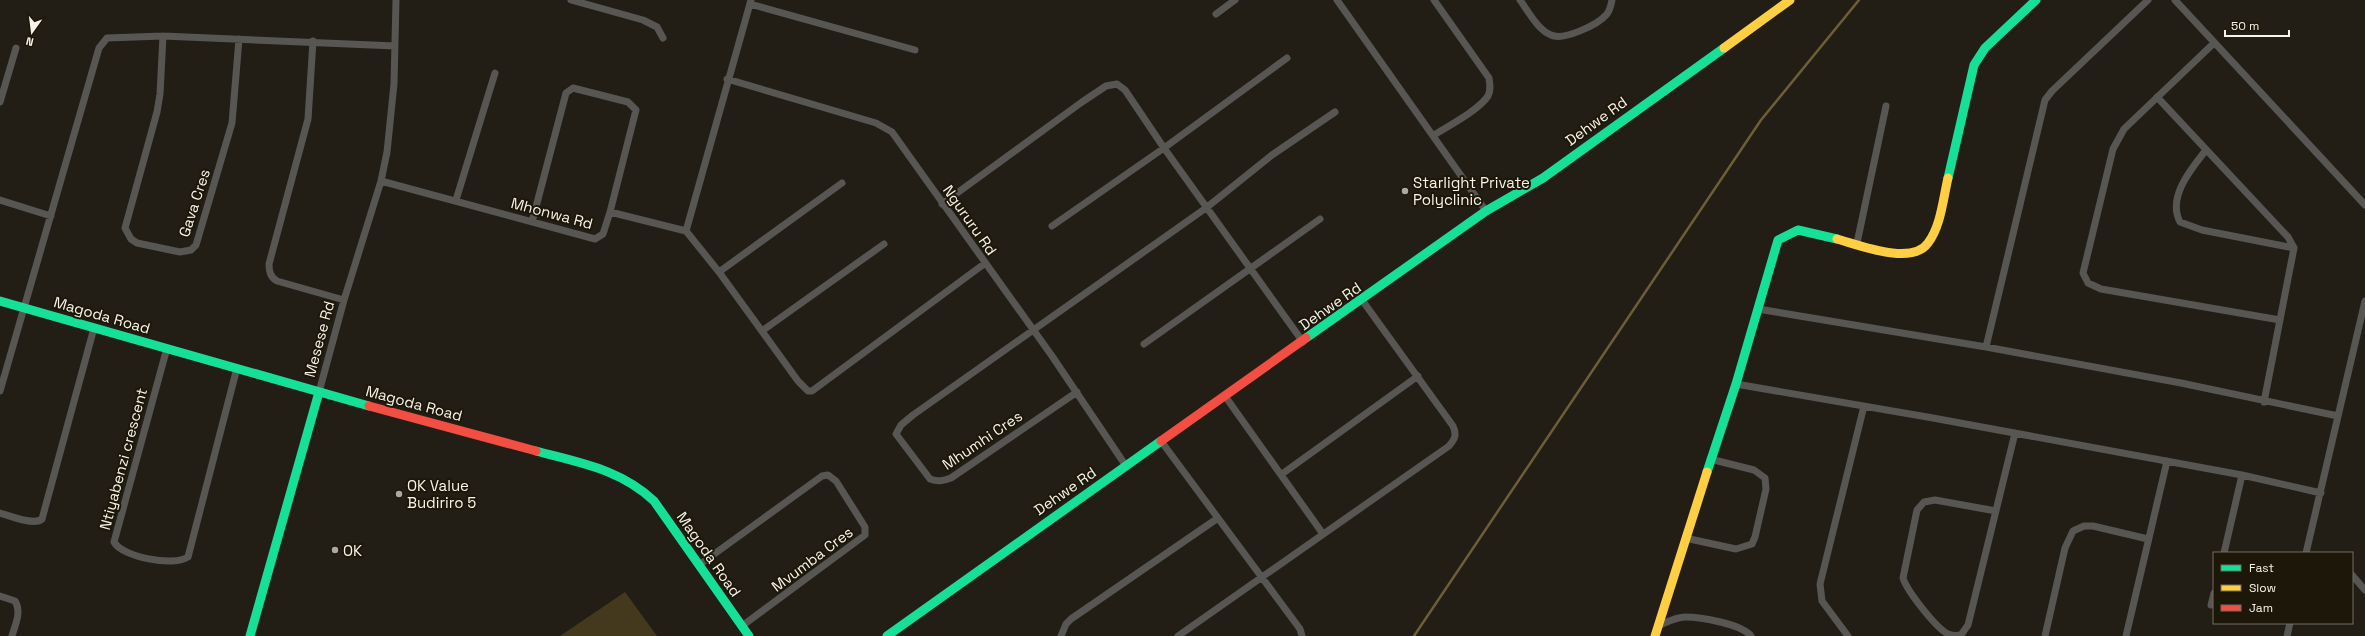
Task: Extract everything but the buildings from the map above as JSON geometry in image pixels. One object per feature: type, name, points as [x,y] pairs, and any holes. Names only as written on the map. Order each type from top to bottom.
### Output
[{"type":"street","name":"Mesese Rd","points":[[250,636],[320,392],[344,300],[380,181],[392,118],[396,0]]},
{"type":"street","points":[[570,0],[643,20],[657,27],[663,38]]},
{"type":"street","points":[[1216,14],[1235,0]]},
{"type":"street","points":[[1337,0],[1434,135],[1486,212]]},
{"type":"street","points":[[1434,0],[1489,78],[1490,84],[1488,97],[1434,135]]},
{"type":"street","points":[[1520,0],[1546,32],[1557,37],[1569,35],[1597,22],[1606,15],[1612,0]]},
{"type":"street","name":"Dehwe Rd","points":[[887,636],[1161,440],[1303,342],[1486,212],[1542,178],[1790,0]]},
{"type":"street","points":[[1655,636],[1710,459],[1736,384],[1775,246],[1782,236],[1798,230],[1907,255],[1920,251],[1930,243],[1938,220],[1974,65],[1985,48],[2036,0]]},
{"type":"street","points":[[1986,347],[2045,100],[2052,91],[2148,0]]},
{"type":"street","points":[[2175,0],[2365,205]]},
{"type":"street","points":[[915,50],[751,2],[727,79],[686,231],[719,272],[804,389],[812,391],[984,264]]},
{"type":"street","points":[[0,390],[23,307],[103,41],[107,38],[163,36],[313,41],[395,46]]},
{"type":"street","name":"Gava Cres","points":[[163,36],[160,94],[157,112],[125,228],[131,238],[137,243],[180,252],[191,250],[196,246],[218,174],[235,105],[239,39]]},
{"type":"street","points":[[313,41],[308,119],[269,269],[272,277],[277,280],[344,300]]},
{"type":"street","points":[[2214,43],[2124,130],[2113,148],[2085,261],[2084,279],[2088,284],[2101,289],[2280,320]]},
{"type":"street","points":[[0,102],[16,48]]},
{"type":"street","points":[[1052,226],[1164,148],[1288,58]]},
{"type":"street","points":[[456,200],[495,73]]},
{"type":"street","name":"Ngururu Rd","points":[[727,79],[885,127],[894,134],[984,264],[1077,392],[1126,466]]},
{"type":"street","points":[[942,204],[1082,102],[1112,84],[1117,84],[1125,90],[1206,208],[1251,268],[1303,342]]},
{"type":"street","points":[[532,222],[566,93],[573,88],[628,102],[636,110],[610,212]]},
{"type":"street","points":[[2157,97],[2288,237],[2294,248],[2264,402]]},
{"type":"street","points":[[1857,243],[1886,106]]},
{"type":"street","points":[[1032,330],[1206,208],[1272,155],[1335,112]]},
{"type":"street","points":[[2206,150],[2184,180],[2179,194],[2177,215],[2180,222],[2202,230],[2294,248]]},
{"type":"street","name":"Mhonwa Rd","points":[[380,181],[456,200],[595,239],[603,234],[610,212],[686,231]]},
{"type":"street","points":[[719,272],[842,183]]},
{"type":"street","points":[[0,200],[51,216]]},
{"type":"street","points":[[1144,344],[1320,218]]},
{"type":"street","points":[[762,331],[884,244]]},
{"type":"street","points":[[1178,636],[1454,441],[1456,435],[1453,426],[1362,300]]},
{"type":"street","name":"Magoda Road","points":[[0,301],[320,392],[605,470],[625,478],[646,492],[654,501],[749,636]]},
{"type":"street","points":[[2306,552],[2365,301]]},
{"type":"street","points":[[1758,309],[1986,347],[2181,383],[2264,402],[2338,416]]},
{"type":"street","points":[[0,513],[33,521],[39,521],[42,519],[94,328]]},
{"type":"street","name":"Mhumhi Cres","points":[[1032,330],[906,421],[897,430],[896,434],[930,479],[937,482],[943,481],[951,478],[1077,392]]},
{"type":"street","name":"Ntiyabenzi crescent","points":[[167,348],[114,542],[119,548],[134,554],[171,563],[183,561],[188,557],[237,368]]},
{"type":"street","points":[[1282,474],[1418,376]]},
{"type":"street","points":[[1736,384],[2242,475],[2320,493]]},
{"type":"street","points":[[1225,396],[1282,474],[1323,534]]},
{"type":"street","points":[[1848,636],[1822,601],[1820,584],[1864,406]]},
{"type":"street","points":[[1996,511],[1935,500],[1924,502],[1917,510],[1903,578],[1907,587],[1938,625],[1948,634],[1961,635],[1965,632],[1996,511],[2015,434]]},
{"type":"street","points":[[1161,440],[1260,577],[1300,629],[1302,636]]},
{"type":"street","points":[[1685,538],[1736,548],[1752,544],[1755,537],[1766,489],[1765,478],[1754,470],[1710,459]]},
{"type":"street","points":[[2126,636],[2167,462]]},
{"type":"street","name":"Mvumba Cres","points":[[699,565],[822,476],[828,475],[836,481],[865,526],[865,535],[742,626]]},
{"type":"street","points":[[2224,552],[2242,475]]},
{"type":"street","points":[[1061,636],[1066,624],[1071,619],[1218,518]]},
{"type":"street","points":[[2045,636],[2065,548],[2072,531],[2084,526],[2093,526],[2148,539]]},
{"type":"street","points":[[2353,576],[2365,590]]},
{"type":"street","points":[[0,596],[15,601],[17,604],[18,613],[12,636]]},
{"type":"street","points":[[2211,605],[2213,597]]},
{"type":"street","points":[[1658,626],[1673,619],[1685,617],[1742,628],[1751,636]]},
{"type":"street","points":[[2287,636],[2290,624]]},
{"type":"shaded area","points":[[625,592],[657,636],[560,636]]},
{"type":"waterway","points":[[1414,636],[1761,120],[1859,0]]},
{"type":"traffic: fast","points":[[1948,178],[1974,65],[1985,48],[2036,0]]},
{"type":"traffic: fast","points":[[1306,338],[1486,211],[1543,178],[1724,48]]},
{"type":"traffic: fast","points":[[1707,472],[1736,384],[1778,240],[1798,230],[1837,239]]},
{"type":"traffic: fast","points":[[0,301],[369,406]]},
{"type":"traffic: fast","points":[[250,636],[319,392]]},
{"type":"traffic: fast","points":[[887,636],[1161,441]]},
{"type":"traffic: fast","points":[[536,451],[599,468],[627,481],[654,501],[749,636]]},
{"type":"traffic: slow","points":[[1724,48],[1790,0]]},
{"type":"traffic: slow","points":[[1837,239],[1885,252],[1910,253],[1920,250],[1928,243],[1936,229],[1948,178]]},
{"type":"traffic: slow","points":[[1655,636],[1707,472]]},
{"type":"traffic: jam","points":[[1161,441],[1306,338]]},
{"type":"traffic: jam","points":[[369,406],[536,451]]},
{"type":"place","name":"Starlight Private Polyclinic","points":[[1405,191]]},
{"type":"place","name":"OK Value Budiriro 5","points":[[399,494]]},
{"type":"place","name":"OK","points":[[335,550]]}]
